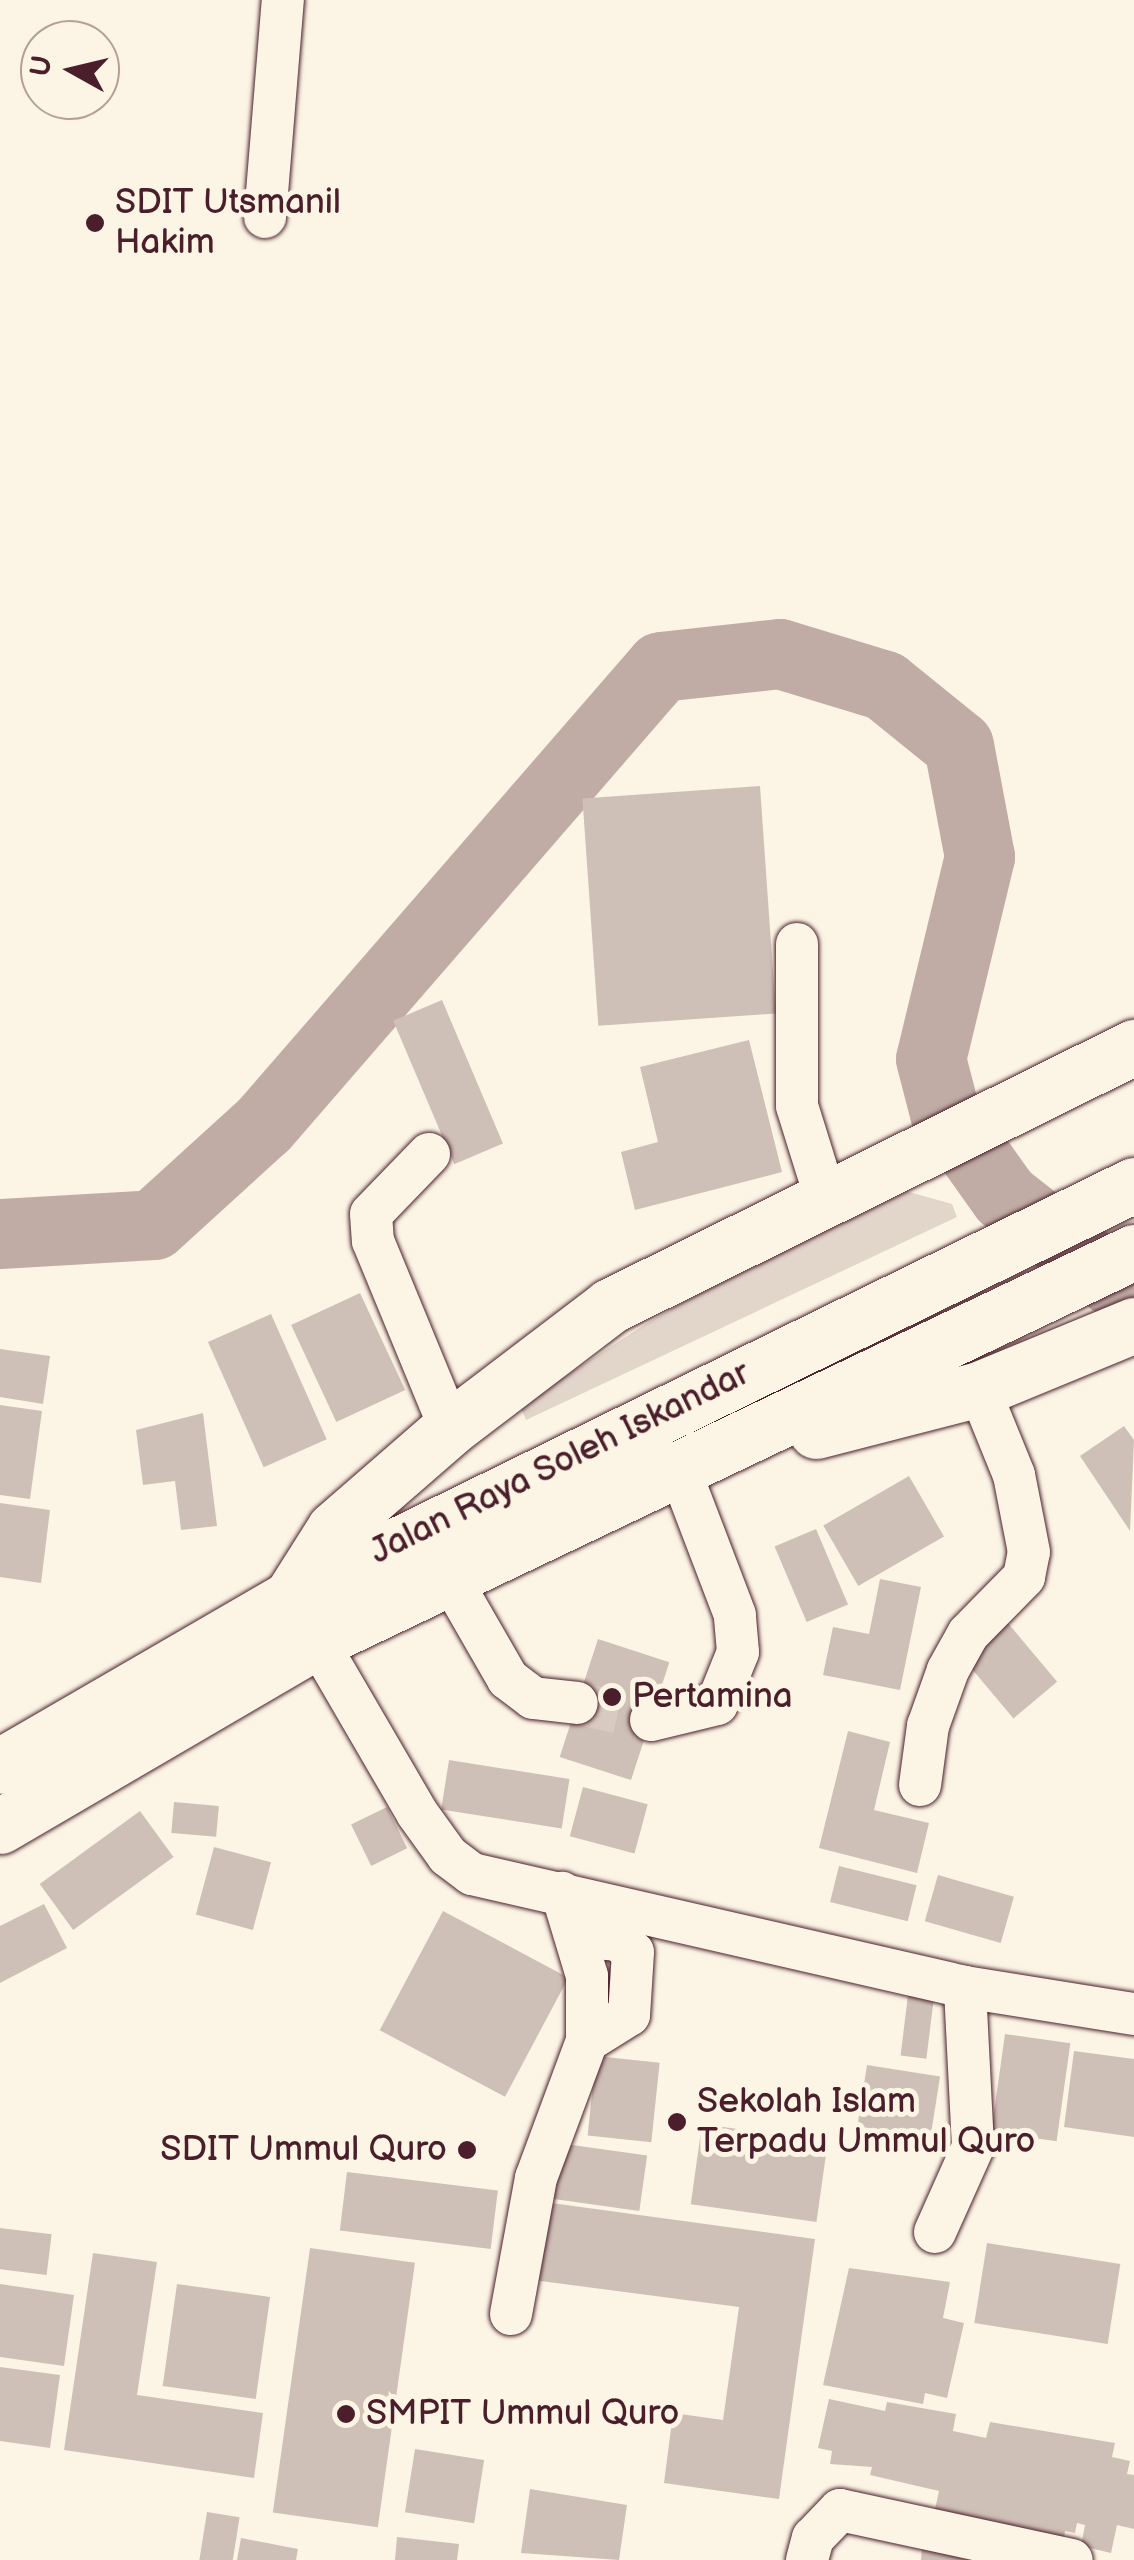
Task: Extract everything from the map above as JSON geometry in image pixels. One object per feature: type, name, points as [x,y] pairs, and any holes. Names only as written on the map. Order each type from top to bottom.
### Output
[{"type":"highway","points":[[304,1619],[334,1529],[450,1428],[610,1306],[1134,1046]]},
{"type":"highway","name":"Jalan Raya Soleh Iskandar","points":[[0,1766],[304,1619],[996,1250],[1134,1185]]},
{"type":"highway","name":"Jalan Raya Soleh Iskandar","points":[[0,1826],[304,1619],[451,1580],[678,1466],[1134,1252]]},
{"type":"highway","points":[[678,1466],[979,1389],[1134,1325]]},
{"type":"street","points":[[266,217],[283,0]]},
{"type":"street","points":[[798,944],[796,1106],[825,1196]]},
{"type":"street","points":[[429,1154],[371,1214],[373,1242],[450,1428]]},
{"type":"street","points":[[920,1785],[928,1726],[948,1670],[968,1634],[1024,1577],[1029,1552],[1014,1475],[979,1389]]},
{"type":"street","points":[[651,1720],[717,1704],[738,1652],[735,1615],[678,1466]]},
{"type":"street","points":[[451,1580],[508,1678],[533,1698],[577,1703]]},
{"type":"street","points":[[304,1619],[448,1856],[472,1874],[966,1988],[1134,2014]]},
{"type":"street","points":[[511,2314],[536,2178],[587,2041],[589,2004],[579,1937],[562,1893]]},
{"type":"street","points":[[935,2232],[972,2148],[966,1988]]},
{"type":"street","points":[[806,2560],[814,2538],[840,2510],[1072,2560]]},
{"type":"shaded area","points":[[901,1177],[909,1192],[952,1204],[957,1217],[526,1420],[520,1406],[644,1325]]},
{"type":"building","points":[[760,786],[776,1013],[598,1026],[582,798]]},
{"type":"building","points":[[442,1000],[503,1144],[454,1164],[393,1021]]},
{"type":"building","points":[[749,1040],[782,1172],[635,1210],[621,1152],[658,1142],[640,1067]]},
{"type":"building","points":[[360,1293],[405,1390],[336,1422],[291,1325]]},
{"type":"building","points":[[271,1314],[327,1439],[264,1467],[208,1342]]},
{"type":"building","points":[[0,1349],[50,1356],[43,1404],[0,1397]]},
{"type":"building","points":[[0,1405],[42,1411],[30,1499],[0,1495]]},
{"type":"building","points":[[203,1413],[217,1526],[181,1530],[175,1481],[143,1485],[136,1430]]},
{"type":"building","points":[[1124,1426],[1134,1440],[1130,1531],[1080,1456]]},
{"type":"building","points":[[909,1476],[944,1537],[858,1586],[823,1526]]},
{"type":"building","points":[[0,1503],[50,1510],[41,1583],[0,1577]]},
{"type":"building","points":[[816,1529],[848,1604],[807,1622],[775,1547]]},
{"type":"building","points":[[880,1579],[921,1587],[900,1690],[823,1675],[833,1627],[869,1634]]},
{"type":"building","points":[[1007,1622],[1057,1682],[1013,1718],[963,1659]]},
{"type":"building","points":[[598,1639],[669,1662],[631,1780],[560,1757]]},
{"type":"building","points":[[848,1731],[890,1742],[874,1810],[929,1823],[917,1873],[819,1848]]},
{"type":"building","points":[[449,1760],[569,1779],[562,1828],[441,1809]]},
{"type":"building","points":[[583,1787],[648,1804],[635,1854],[570,1836]]},
{"type":"building","points":[[174,1802],[219,1806],[216,1837],[171,1833]]},
{"type":"building","points":[[387,1807],[407,1848],[371,1866],[351,1825]]},
{"type":"building","points":[[140,1811],[174,1857],[73,1930],[40,1884]]},
{"type":"building","points":[[214,1847],[271,1862],[253,1930],[196,1915]]},
{"type":"building","points":[[839,1866],[917,1885],[908,1921],[830,1902]]},
{"type":"building","points":[[938,1875],[1014,1897],[1001,1943],[925,1921]]},
{"type":"building","points":[[44,1904],[67,1948],[0,1983],[0,1926]]},
{"type":"building","points":[[443,1911],[568,1978],[505,2097],[380,2030]]},
{"type":"building","points":[[909,1987],[935,1990],[926,2059],[901,2055]]},
{"type":"building","points":[[1005,2034],[1070,2043],[1057,2141],[991,2132]]},
{"type":"building","points":[[1074,2051],[1134,2059],[1134,2137],[1064,2127]]},
{"type":"building","points":[[596,2056],[660,2063],[651,2142],[588,2136]]},
{"type":"building","points":[[867,2065],[940,2077],[930,2138],[857,2126]]},
{"type":"building","points":[[702,2124],[828,2142],[816,2222],[691,2204]]},
{"type":"building","points":[[558,2143],[647,2156],[639,2211],[550,2198]]},
{"type":"building","points":[[347,2172],[498,2191],[491,2249],[340,2231]]},
{"type":"building","points":[[544,2202],[815,2239],[779,2499],[664,2483],[673,2413],[723,2420],[739,2307],[533,2280]]},
{"type":"building","points":[[0,2228],[52,2234],[47,2275],[0,2269]]},
{"type":"building","points":[[987,2243],[1120,2264],[1108,2344],[974,2323]]},
{"type":"building","points":[[310,2248],[415,2263],[378,2527],[273,2512]]},
{"type":"building","points":[[93,2253],[157,2262],[137,2395],[263,2413],[254,2478],[64,2450]]},
{"type":"building","points":[[849,2268],[950,2282],[943,2318],[964,2323],[947,2398],[925,2393],[923,2404],[823,2385]]},
{"type":"building","points":[[0,2284],[74,2295],[64,2366],[0,2357]]},
{"type":"building","points":[[177,2284],[270,2297],[256,2399],[163,2386]]},
{"type":"building","points":[[0,2367],[60,2375],[50,2448],[0,2441]]},
{"type":"building","points":[[829,2399],[885,2411],[887,2402],[956,2414],[953,2431],[986,2438],[990,2422],[1115,2443],[1112,2457],[1130,2461],[1127,2474],[1134,2475],[1134,2529],[1117,2525],[1111,2553],[1081,2546],[1085,2525],[1077,2523],[1075,2533],[1065,2531],[1063,2544],[934,2514],[939,2491],[870,2475],[872,2467],[830,2464],[832,2451],[818,2448]]},
{"type":"building","points":[[415,2449],[484,2460],[474,2523],[405,2512]]},
{"type":"building","points":[[530,2489],[627,2505],[619,2560],[521,2553]]},
{"type":"building","points":[[207,2512],[240,2517],[233,2560],[199,2560]]},
{"type":"building","points":[[397,2537],[459,2544],[457,2560],[395,2560]]},
{"type":"building","points":[[241,2538],[298,2549],[296,2560],[237,2560]]},
{"type":"building","points":[[922,2547],[979,2560],[921,2560]]},
{"type":"waterway","points":[[0,1234],[154,1225],[264,1125],[661,667],[780,654],[885,686],[959,746],[980,857],[931,1059],[945,1113],[1005,1197],[1134,1298]]},
{"type":"tunnel","points":[[577,1703],[651,1720]]},
{"type":"place","name":"SDIT Utsmanil Hakim","points":[[95,223]]},
{"type":"place","name":"Pertamina","points":[[612,1697]]},
{"type":"place","name":"Sekolah Islam Terpadu Ummul Quro","points":[[677,2122]]},
{"type":"place","name":"SDIT Ummul Quro","points":[[467,2150]]},
{"type":"place","name":"SMPIT Ummul Quro","points":[[346,2414]]}]
